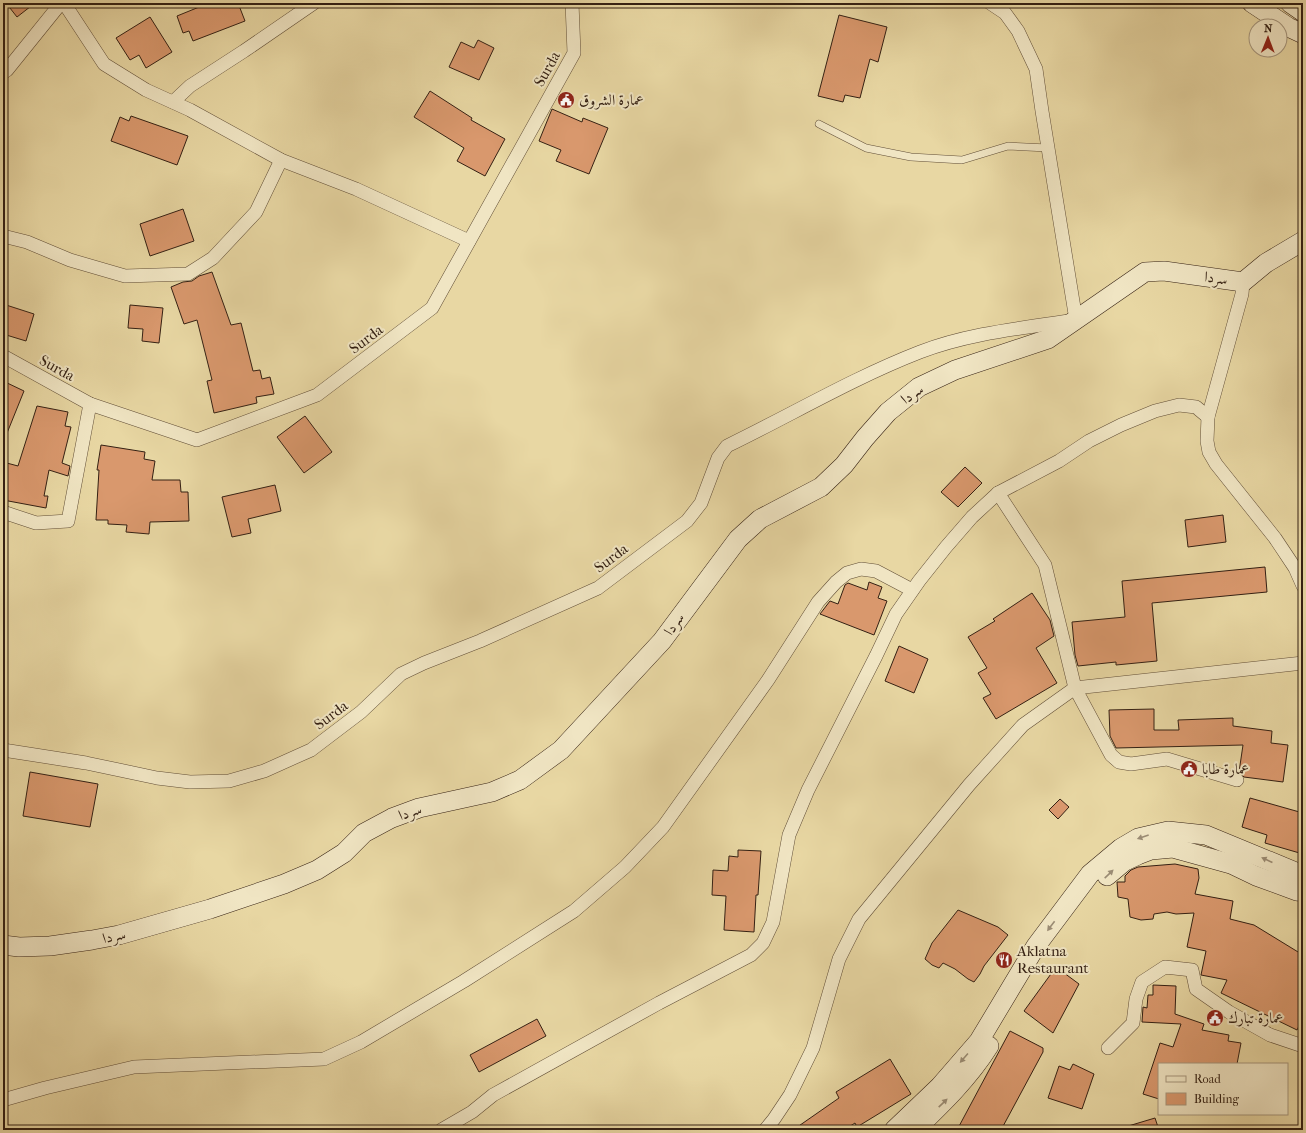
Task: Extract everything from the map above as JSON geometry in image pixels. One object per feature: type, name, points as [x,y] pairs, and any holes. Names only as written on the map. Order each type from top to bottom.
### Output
[{"type":"street","points":[[3,73],[63,3],[104,64],[146,90],[173,102],[281,160],[356,189],[469,241]]},
{"type":"street","points":[[173,102],[190,86],[244,52],[314,3]]},
{"type":"street","name":"Surda","points":[[3,356],[90,404],[197,440],[317,395],[432,308],[574,53],[572,3]]},
{"type":"street","points":[[990,3],[1005,13],[1018,32],[1036,69],[1076,320]]},
{"type":"street","points":[[1252,3],[1288,27],[1303,34]]},
{"type":"street","points":[[1290,3],[1303,12]]},
{"type":"street","points":[[3,236],[27,242],[70,260],[125,276],[188,274],[213,258],[256,212],[281,160]]},
{"type":"street","name":"سردا","points":[[3,945],[18,947],[50,946],[92,940],[119,935],[210,909],[284,884],[317,870],[344,853],[364,833],[392,818],[419,808],[492,792],[520,780],[561,750],[662,641],[738,539],[760,519],[821,488],[844,465],[888,412],[919,387],[948,373],[1048,339],[1145,272],[1164,271],[1243,282],[1266,263],[1303,241]]},
{"type":"street","points":[[1243,282],[1242,294],[1208,417],[1207,441],[1209,452],[1248,506],[1276,538],[1295,568],[1303,586]]},
{"type":"street","name":"Surda","points":[[3,750],[86,763],[157,778],[190,782],[229,781],[264,771],[311,750],[361,712],[402,674],[424,663],[480,641],[598,588],[687,521],[701,503],[718,458],[727,446],[866,376],[921,352],[983,334],[1076,320]]},
{"type":"street","points":[[3,512],[36,524],[68,521],[90,404]]},
{"type":"street","points":[[441,1130],[472,1112],[493,1095],[659,1003],[751,955],[763,943],[773,922],[789,835],[808,790],[896,614],[912,590],[972,517],[998,493],[1059,461],[1089,441],[1121,425],[1155,411],[1179,405],[1196,407],[1208,417]]},
{"type":"street","points":[[998,493],[1045,565],[1075,688],[1111,755],[1119,762],[1131,764],[1167,759],[1237,780]]},
{"type":"street","points":[[3,1100],[45,1088],[134,1067],[324,1059],[361,1042],[464,981],[574,911],[625,867],[663,827],[768,680],[818,602],[836,582],[847,573],[861,569],[876,571],[912,590]]},
{"type":"street","points":[[765,1130],[790,1095],[813,1048],[839,959],[859,919],[970,785],[1024,725],[1075,688],[1303,663]]},
{"type":"street","points":[[894,1130],[940,1086],[979,1041],[1042,949],[1090,874],[1121,848],[1138,838],[1168,831],[1206,835],[1303,875]]},
{"type":"street","points":[[915,1130],[948,1097],[986,1051],[1042,949],[1100,883],[1125,861],[1151,850],[1173,848],[1231,864],[1256,876],[1297,891],[1303,884]]},
{"type":"street","points":[[1108,1048],[1133,1023],[1136,999],[1142,982],[1165,967],[1192,970],[1196,989],[1229,1012],[1270,1035],[1303,1046]]},
{"type":"lane","points":[[819,124],[866,148],[911,157],[962,160],[1008,146],[1048,148]]},
{"type":"building","points":[[6,3],[35,3],[17,17]]},
{"type":"building","points":[[209,3],[238,3],[245,21],[193,41],[189,31],[183,33],[177,16]]},
{"type":"building","points":[[839,15],[887,27],[878,62],[870,59],[860,98],[845,95],[843,102],[818,96]]},
{"type":"building","points":[[150,17],[172,52],[146,68],[139,55],[130,60],[116,38]]},
{"type":"building","points":[[478,40],[494,48],[479,80],[449,67],[461,42],[474,48]]},
{"type":"building","points":[[430,91],[472,118],[471,120],[505,139],[485,176],[457,161],[464,148],[414,117]]},
{"type":"building","points":[[552,109],[582,122],[583,118],[608,128],[589,174],[556,161],[561,150],[539,141]]},
{"type":"building","points":[[131,116],[188,136],[177,165],[111,141],[120,117],[129,121]]},
{"type":"building","points":[[183,209],[194,241],[150,256],[140,224]]},
{"type":"building","points":[[212,272],[231,325],[241,323],[253,371],[260,370],[262,379],[270,377],[274,394],[256,397],[257,403],[214,413],[207,381],[212,380],[197,320],[184,324],[171,287],[183,282],[192,281],[199,276]]},
{"type":"building","points":[[3,304],[34,314],[26,341],[3,334]]},
{"type":"building","points":[[130,305],[163,308],[159,343],[142,341],[143,329],[128,328]]},
{"type":"building","points":[[3,381],[24,391],[3,443]]},
{"type":"building","points":[[37,406],[68,412],[65,426],[71,427],[62,463],[70,466],[68,476],[49,470],[44,496],[48,496],[46,508],[3,500],[3,462],[18,466]]},
{"type":"building","points":[[305,416],[332,452],[304,473],[277,437]]},
{"type":"building","points":[[101,445],[145,452],[144,459],[155,461],[152,480],[180,480],[181,492],[188,492],[189,521],[150,522],[149,534],[126,532],[127,525],[108,524],[108,520],[96,520],[99,470],[97,470]]},
{"type":"building","points":[[965,467],[982,483],[958,507],[941,492]]},
{"type":"building","points":[[275,485],[281,511],[248,519],[251,533],[232,537],[222,497]]},
{"type":"building","points":[[1223,515],[1226,542],[1188,547],[1185,520]]},
{"type":"building","points":[[1265,567],[1267,592],[1152,603],[1157,661],[1116,665],[1116,662],[1078,666],[1075,655],[1072,622],[1125,617],[1122,581]]},
{"type":"building","points":[[869,582],[882,587],[878,598],[887,601],[874,635],[820,614],[830,601],[838,604],[845,585],[848,583],[867,590]]},
{"type":"building","points":[[1032,593],[1050,620],[1054,636],[1036,648],[1057,683],[996,719],[983,698],[991,694],[978,673],[987,668],[968,637],[995,621],[993,619]]},
{"type":"building","points":[[899,646],[928,659],[914,693],[885,681]]},
{"type":"building","points":[[1154,709],[1154,730],[1179,730],[1178,720],[1233,718],[1233,726],[1272,731],[1271,743],[1288,745],[1283,782],[1244,777],[1239,772],[1243,745],[1116,748],[1110,736],[1109,710]]},
{"type":"building","points":[[30,772],[98,784],[90,827],[23,816]]},
{"type":"building","points":[[1250,798],[1303,813],[1303,854],[1265,843],[1267,835],[1242,827]]},
{"type":"building","points":[[1060,799],[1069,807],[1058,819],[1049,810]]},
{"type":"building","points":[[738,850],[761,851],[754,932],[724,930],[726,896],[712,895],[713,870],[728,871],[729,856],[738,857]]},
{"type":"building","points":[[1175,864],[1198,869],[1199,878],[1195,894],[1233,901],[1230,919],[1254,925],[1303,955],[1303,1018],[1297,1030],[1221,993],[1227,980],[1201,975],[1206,951],[1187,947],[1194,913],[1176,914],[1167,912],[1154,914],[1153,919],[1141,920],[1130,917],[1128,899],[1118,897],[1117,882],[1125,882],[1125,876],[1131,870],[1138,867]]},
{"type":"building","points":[[958,910],[998,927],[1008,935],[984,966],[974,982],[943,963],[939,968],[932,965],[925,959],[932,943]]},
{"type":"building","points":[[1056,967],[1079,984],[1053,1033],[1024,1011]]},
{"type":"building","points":[[1153,985],[1176,986],[1175,1014],[1204,1024],[1202,1030],[1229,1035],[1228,1041],[1241,1043],[1237,1063],[1158,1063],[1158,1099],[1143,1094],[1160,1043],[1173,1047],[1181,1024],[1142,1022],[1143,1007],[1147,1008],[1148,995],[1153,995]]},
{"type":"building","points":[[537,1019],[546,1036],[479,1072],[470,1055]]},
{"type":"building","points":[[1010,1031],[1043,1048],[1043,1052],[1001,1130],[957,1130]]},
{"type":"building","points":[[890,1059],[911,1094],[857,1127],[855,1123],[844,1130],[793,1130],[839,1098],[836,1092]]},
{"type":"building","points":[[1073,1064],[1094,1074],[1082,1109],[1048,1098],[1059,1066],[1070,1070]]},
{"type":"building","points":[[1155,1118],[1159,1130],[1125,1130],[1125,1127]]},
{"type":"place","name":"عمارة الشروق","points":[[566,100]]},
{"type":"place","name":"عمارة طابا","points":[[1189,769]]},
{"type":"place","name":"Aklatna Restaurant","points":[[1004,960]]},
{"type":"place","name":"عمارة تبارك","points":[[1215,1018]]}]
